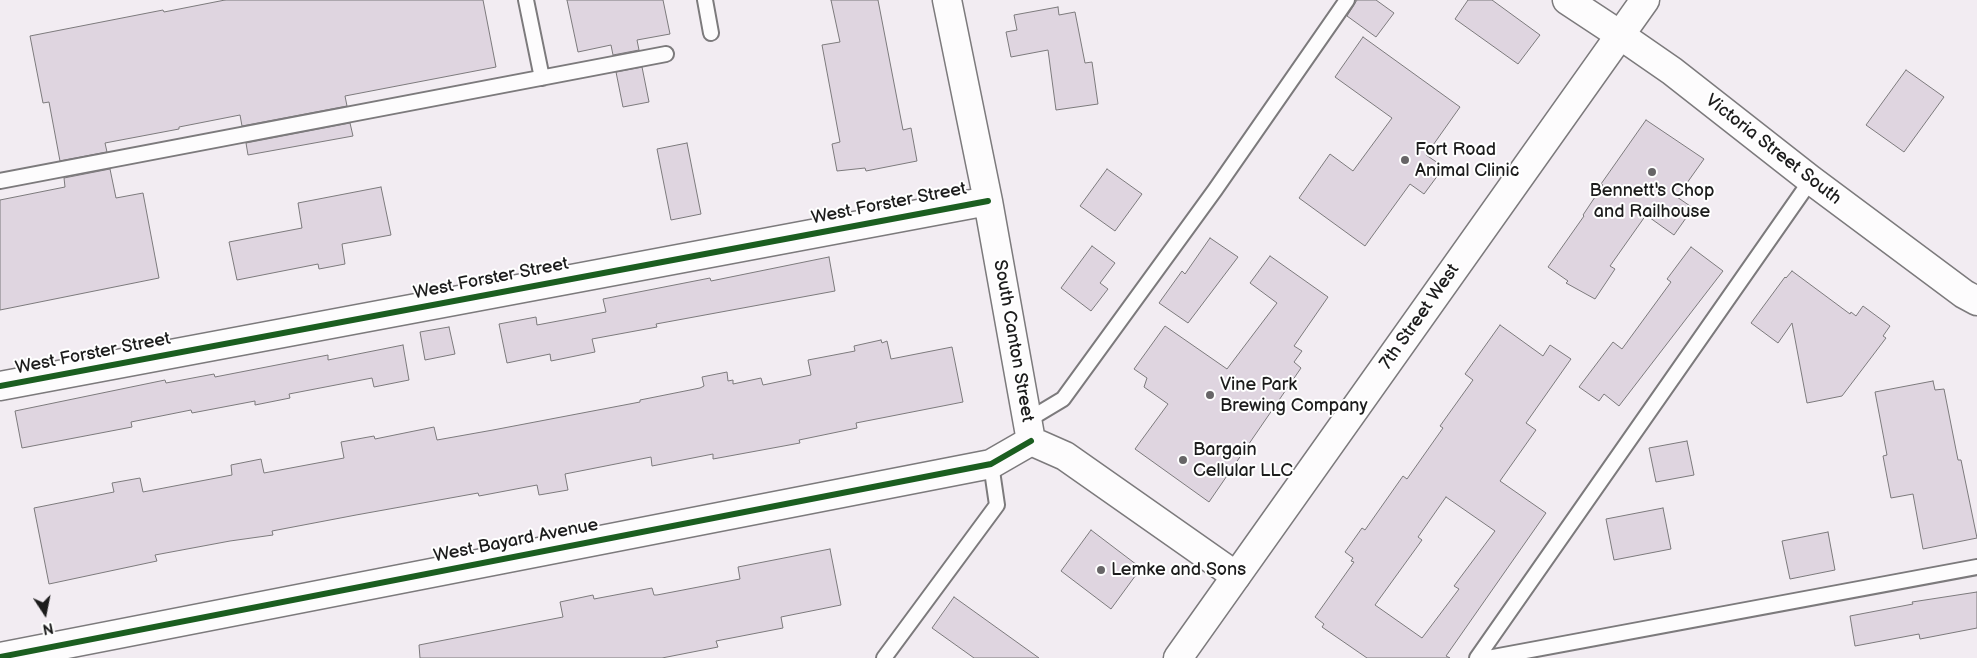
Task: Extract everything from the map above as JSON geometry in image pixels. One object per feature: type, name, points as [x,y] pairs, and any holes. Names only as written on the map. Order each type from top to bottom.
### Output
[{"type":"street","name":"South Canton Street","points":[[947,0],[988,201],[1030,430],[1236,576]]},
{"type":"street","name":"Victoria Street South","points":[[1568,0],[1672,71],[1811,180],[1964,294],[1977,301]]},
{"type":"street","name":"7th Street West","points":[[1178,658],[1645,0]]},
{"type":"street","name":"West Forster Street","points":[[0,386],[988,201]]},
{"type":"street","name":"West Bayard Avenue","points":[[0,657],[991,464],[1030,430]]},
{"type":"lane","points":[[526,0],[542,78]]},
{"type":"lane","points":[[706,0],[712,32]]},
{"type":"lane","points":[[1030,430],[1063,400],[1215,190],[1347,0]]},
{"type":"lane","points":[[0,181],[666,54]]},
{"type":"lane","points":[[1476,658],[1811,180]]},
{"type":"lane","points":[[884,658],[997,504],[991,464]]},
{"type":"lane","points":[[1488,658],[1977,567]]},
{"type":"building","points":[[225,0],[483,0],[496,67],[345,96],[347,106],[242,126],[240,115],[179,127],[179,129],[105,143],[107,152],[60,161],[49,102],[43,103],[30,36]]},
{"type":"building","points":[[567,0],[663,0],[670,34],[637,40],[639,50],[613,55],[611,45],[578,52]]},
{"type":"building","points":[[831,0],[878,0],[903,130],[911,128],[917,161],[866,171],[865,168],[837,171],[832,144],[840,142],[822,45],[840,42]]},
{"type":"building","points":[[1357,0],[1376,0],[1394,13],[1376,37],[1347,16]]},
{"type":"building","points":[[1468,0],[1492,0],[1540,35],[1518,64],[1455,19]]},
{"type":"building","points":[[1058,7],[1059,15],[1075,12],[1085,63],[1092,62],[1098,104],[1056,110],[1048,50],[1011,57],[1006,32],[1017,30],[1014,15]]},
{"type":"building","points":[[1363,37],[1460,107],[1426,155],[1444,167],[1424,194],[1410,184],[1365,246],[1299,198],[1330,154],[1353,171],[1392,118],[1335,77]]},
{"type":"building","points":[[642,67],[649,102],[623,107],[616,72]]},
{"type":"building","points":[[1906,70],[1944,97],[1904,152],[1866,125]]},
{"type":"building","points":[[1646,120],[1704,159],[1677,197],[1693,208],[1674,235],[1646,215],[1610,266],[1615,269],[1595,299],[1566,283],[1568,281],[1548,267],[1584,216],[1603,185],[1601,184]]},
{"type":"building","points":[[350,123],[353,136],[248,155],[246,143]]},
{"type":"building","points":[[687,143],[701,214],[671,220],[657,149]]},
{"type":"building","points":[[110,169],[116,198],[143,193],[159,278],[0,310],[0,200],[65,187],[64,178]]},
{"type":"building","points":[[1107,169],[1142,194],[1115,231],[1080,206]]},
{"type":"building","points":[[381,187],[391,235],[342,244],[345,264],[319,269],[318,264],[237,280],[229,242],[302,228],[298,203]]},
{"type":"building","points":[[1210,238],[1238,257],[1188,323],[1159,303],[1182,271],[1185,274]]},
{"type":"building","points":[[1092,246],[1115,263],[1100,283],[1108,289],[1091,311],[1061,288]]},
{"type":"building","points":[[1691,247],[1723,271],[1619,406],[1604,394],[1599,401],[1579,387],[1613,342],[1622,349],[1671,282],[1667,279]]},
{"type":"building","points":[[1270,256],[1328,297],[1294,346],[1302,351],[1294,362],[1301,368],[1209,502],[1135,449],[1168,404],[1144,387],[1147,378],[1134,369],[1165,326],[1227,369],[1277,303],[1250,283]]},
{"type":"building","points":[[829,257],[835,291],[656,324],[657,327],[592,339],[595,352],[551,361],[550,354],[507,363],[499,324],[536,317],[537,325],[606,312],[603,299],[710,278],[711,281]]},
{"type":"building","points":[[1792,271],[1850,314],[1851,312],[1856,316],[1863,306],[1890,326],[1883,336],[1886,338],[1842,396],[1807,403],[1792,323],[1778,343],[1751,323],[1785,277]]},
{"type":"building","points":[[1500,325],[1543,356],[1550,345],[1571,359],[1526,423],[1536,430],[1500,481],[1546,513],[1446,656],[1450,658],[1367,658],[1322,627],[1324,624],[1315,617],[1354,562],[1351,561],[1353,558],[1345,552],[1362,528],[1365,530],[1403,476],[1407,479],[1443,428],[1440,426],[1473,380],[1465,374]],"holes":[[[1446,497],[1495,531],[1454,586],[1459,589],[1422,638],[1375,605],[1422,540],[1418,537]]]},
{"type":"building","points":[[449,327],[455,354],[425,360],[420,332]]},
{"type":"building","points":[[881,340],[882,343],[887,341],[891,359],[952,347],[963,402],[856,423],[857,428],[799,440],[800,443],[713,459],[713,454],[652,466],[651,457],[565,474],[568,490],[539,495],[537,485],[479,496],[478,493],[356,515],[272,531],[273,535],[155,555],[157,561],[49,584],[34,508],[114,492],[112,483],[140,478],[143,492],[232,475],[231,465],[261,459],[264,473],[344,458],[341,442],[374,436],[375,439],[434,427],[437,440],[493,430],[640,402],[640,400],[700,388],[704,386],[702,377],[727,372],[728,381],[733,380],[733,384],[761,378],[763,385],[811,375],[808,360],[855,351],[854,346]]},
{"type":"building","points":[[403,345],[409,380],[374,387],[372,378],[289,394],[290,398],[255,405],[255,401],[192,413],[191,410],[131,422],[132,427],[22,448],[15,411],[165,380],[166,383],[214,374],[215,377],[328,355],[328,360]]},
{"type":"building","points":[[1933,381],[1935,390],[1944,389],[1958,460],[1961,460],[1977,538],[1923,549],[1913,494],[1891,498],[1883,456],[1887,455],[1875,392]]},
{"type":"building","points":[[1687,441],[1694,475],[1656,482],[1649,448]]},
{"type":"building","points":[[1663,508],[1671,549],[1614,560],[1606,519]]},
{"type":"building","name":"Lemke and Sons","points":[[1091,530],[1141,568],[1111,609],[1061,571]]},
{"type":"building","points":[[1828,532],[1835,570],[1790,579],[1782,541]]},
{"type":"building","points":[[830,549],[841,605],[781,617],[783,628],[716,641],[718,647],[662,658],[420,658],[419,645],[563,617],[560,602],[593,595],[594,599],[652,588],[654,595],[657,595],[740,579],[738,567]]},
{"type":"building","points":[[1977,592],[1977,628],[1920,639],[1919,634],[1855,646],[1850,616],[1913,604],[1912,602]]},
{"type":"building","points":[[954,597],[1039,658],[974,658],[932,628]]},
{"type":"cycle path","points":[[0,386],[988,201]]},
{"type":"cycle path","points":[[0,657],[991,464],[1031,441]]},
{"type":"place","name":"Fort Road Animal Clinic","points":[[1405,160]]},
{"type":"place","name":"Bennett's Chop and Railhouse","points":[[1652,172]]},
{"type":"place","name":"Vine Park Brewing Company","points":[[1210,395]]},
{"type":"place","name":"Bargain Cellular LLC","points":[[1183,460]]},
{"type":"place","name":"Lemke and Sons","points":[[1101,570]]}]
